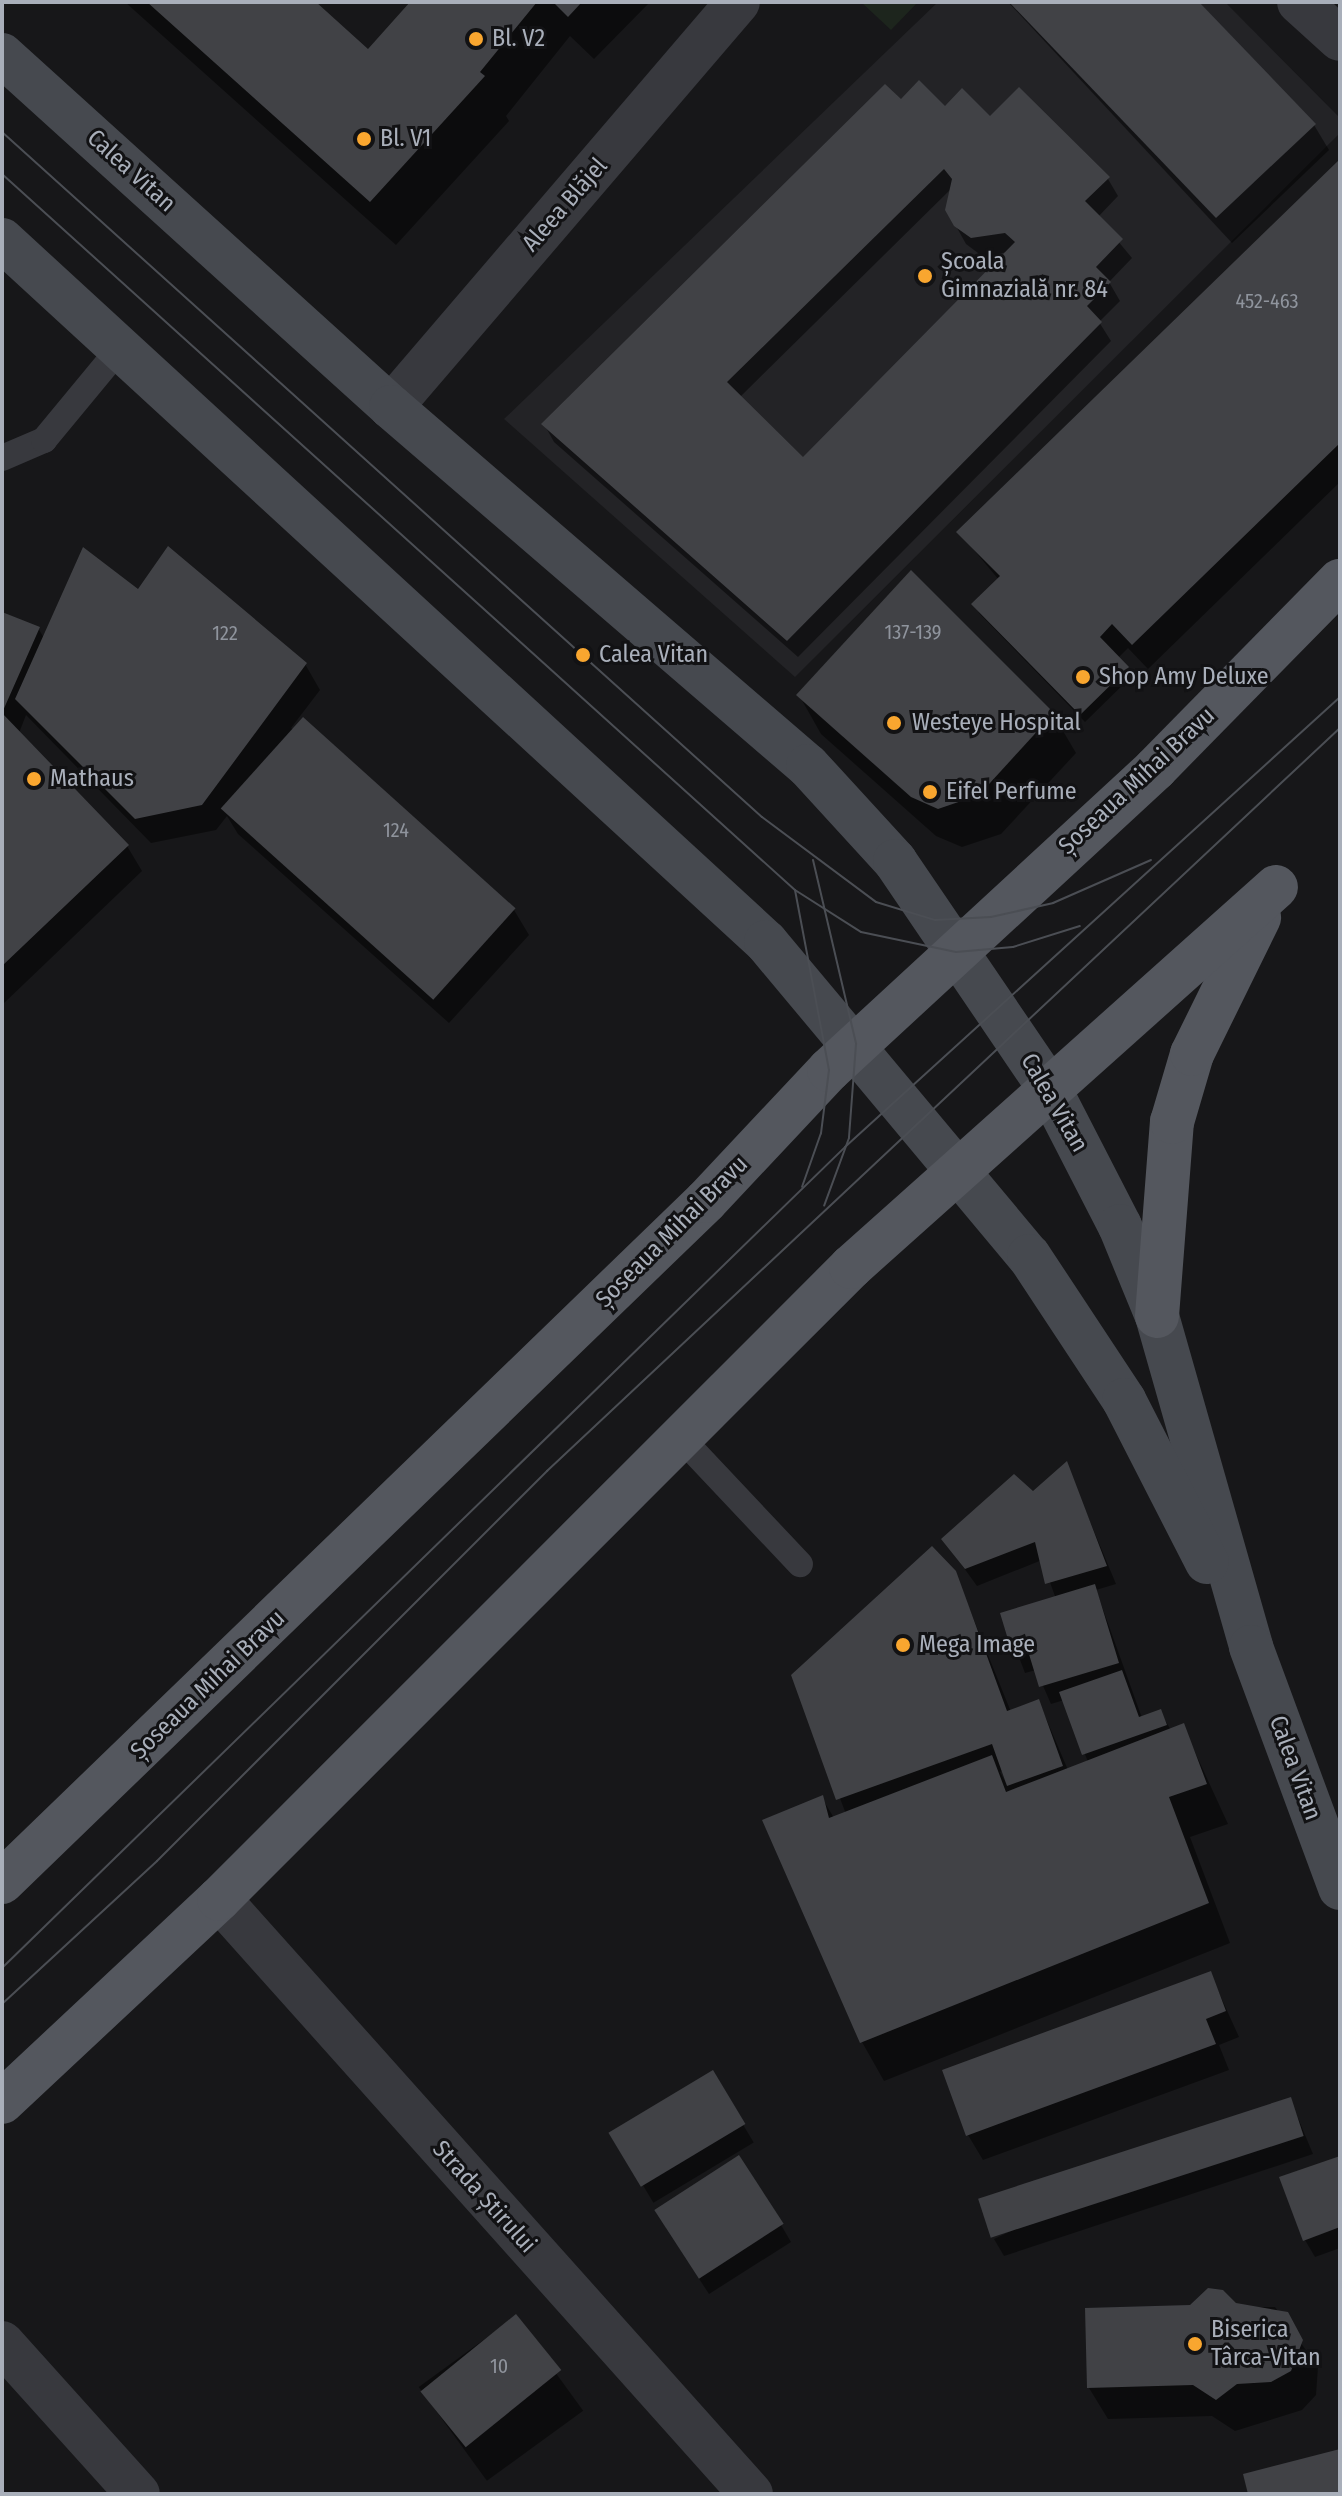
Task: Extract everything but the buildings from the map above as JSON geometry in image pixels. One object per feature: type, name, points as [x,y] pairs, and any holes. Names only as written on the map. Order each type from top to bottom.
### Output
[{"type":"main road","name":"Calea Vitan","points":[[2,55],[391,407],[808,766],[888,852],[1049,1088],[1157,1316],[1251,1647],[1340,1888]]},
{"type":"main road","name":"Calea Vitan","points":[[2,240],[725,901],[856,1044],[1029,1256],[1124,1400],[1251,1647]]},
{"type":"main road","name":"Șoseaua Mihai Bravu","points":[[2,1882],[706,1201],[856,1044],[1155,769],[1340,581]]},
{"type":"main road","points":[[2,2102],[219,1899],[960,1168],[1276,887],[1217,997],[1172,1122],[1157,1316]]},
{"type":"street","name":"Aleea Blăjel","points":[[391,407],[738,2]]},
{"type":"street","points":[[1299,2],[1340,39]]},
{"type":"street","name":"Strada Știrului","points":[[219,1899],[751,2494]]},
{"type":"street","points":[[2,2343],[138,2494]]},
{"type":"lane","points":[[2,458],[44,440],[120,348]]},
{"type":"lane","points":[[682,1439],[800,1564]]},
{"type":"shaded area","points":[[861,2],[918,2],[891,30]]},
{"type":"shaded area","name":"Școala Gimnazială nr. 84","points":[[938,2],[1225,2],[1340,118],[1340,133],[795,677],[504,419]]},
{"type":"tram line","points":[[2,132],[762,817],[876,902],[935,920],[991,917],[1053,903],[1151,860]]},
{"type":"tram line","points":[[2,174],[795,890],[861,932],[956,952],[1013,947],[1080,926]]},
{"type":"tram line","points":[[2,1968],[845,1147],[1340,697]]},
{"type":"tram line","points":[[2,2004],[157,1861],[547,1471],[1340,728]]},
{"type":"tram line","points":[[813,860],[856,1044],[849,1138],[824,1206]]},
{"type":"tram line","points":[[795,890],[829,1070],[821,1133],[802,1187]]},
{"type":"place","name":"Bl. V2","points":[[476,39]]},
{"type":"place","name":"Bl. V1","points":[[364,139]]},
{"type":"place","name":"Școala Gimnazială nr. 84","points":[[925,276]]},
{"type":"place","name":"Calea Vitan","points":[[583,655]]},
{"type":"place","name":"Shop Amy Deluxe","points":[[1083,677]]},
{"type":"place","name":"Westeye Hospital","points":[[894,723]]},
{"type":"place","name":"Mathaus","points":[[34,779]]},
{"type":"place","name":"Eifel Perfume","points":[[930,792]]},
{"type":"place","name":"Mega Image","points":[[903,1645]]},
{"type":"place","name":"Biserica Târca-Vitan","points":[[1195,2344]]}]
